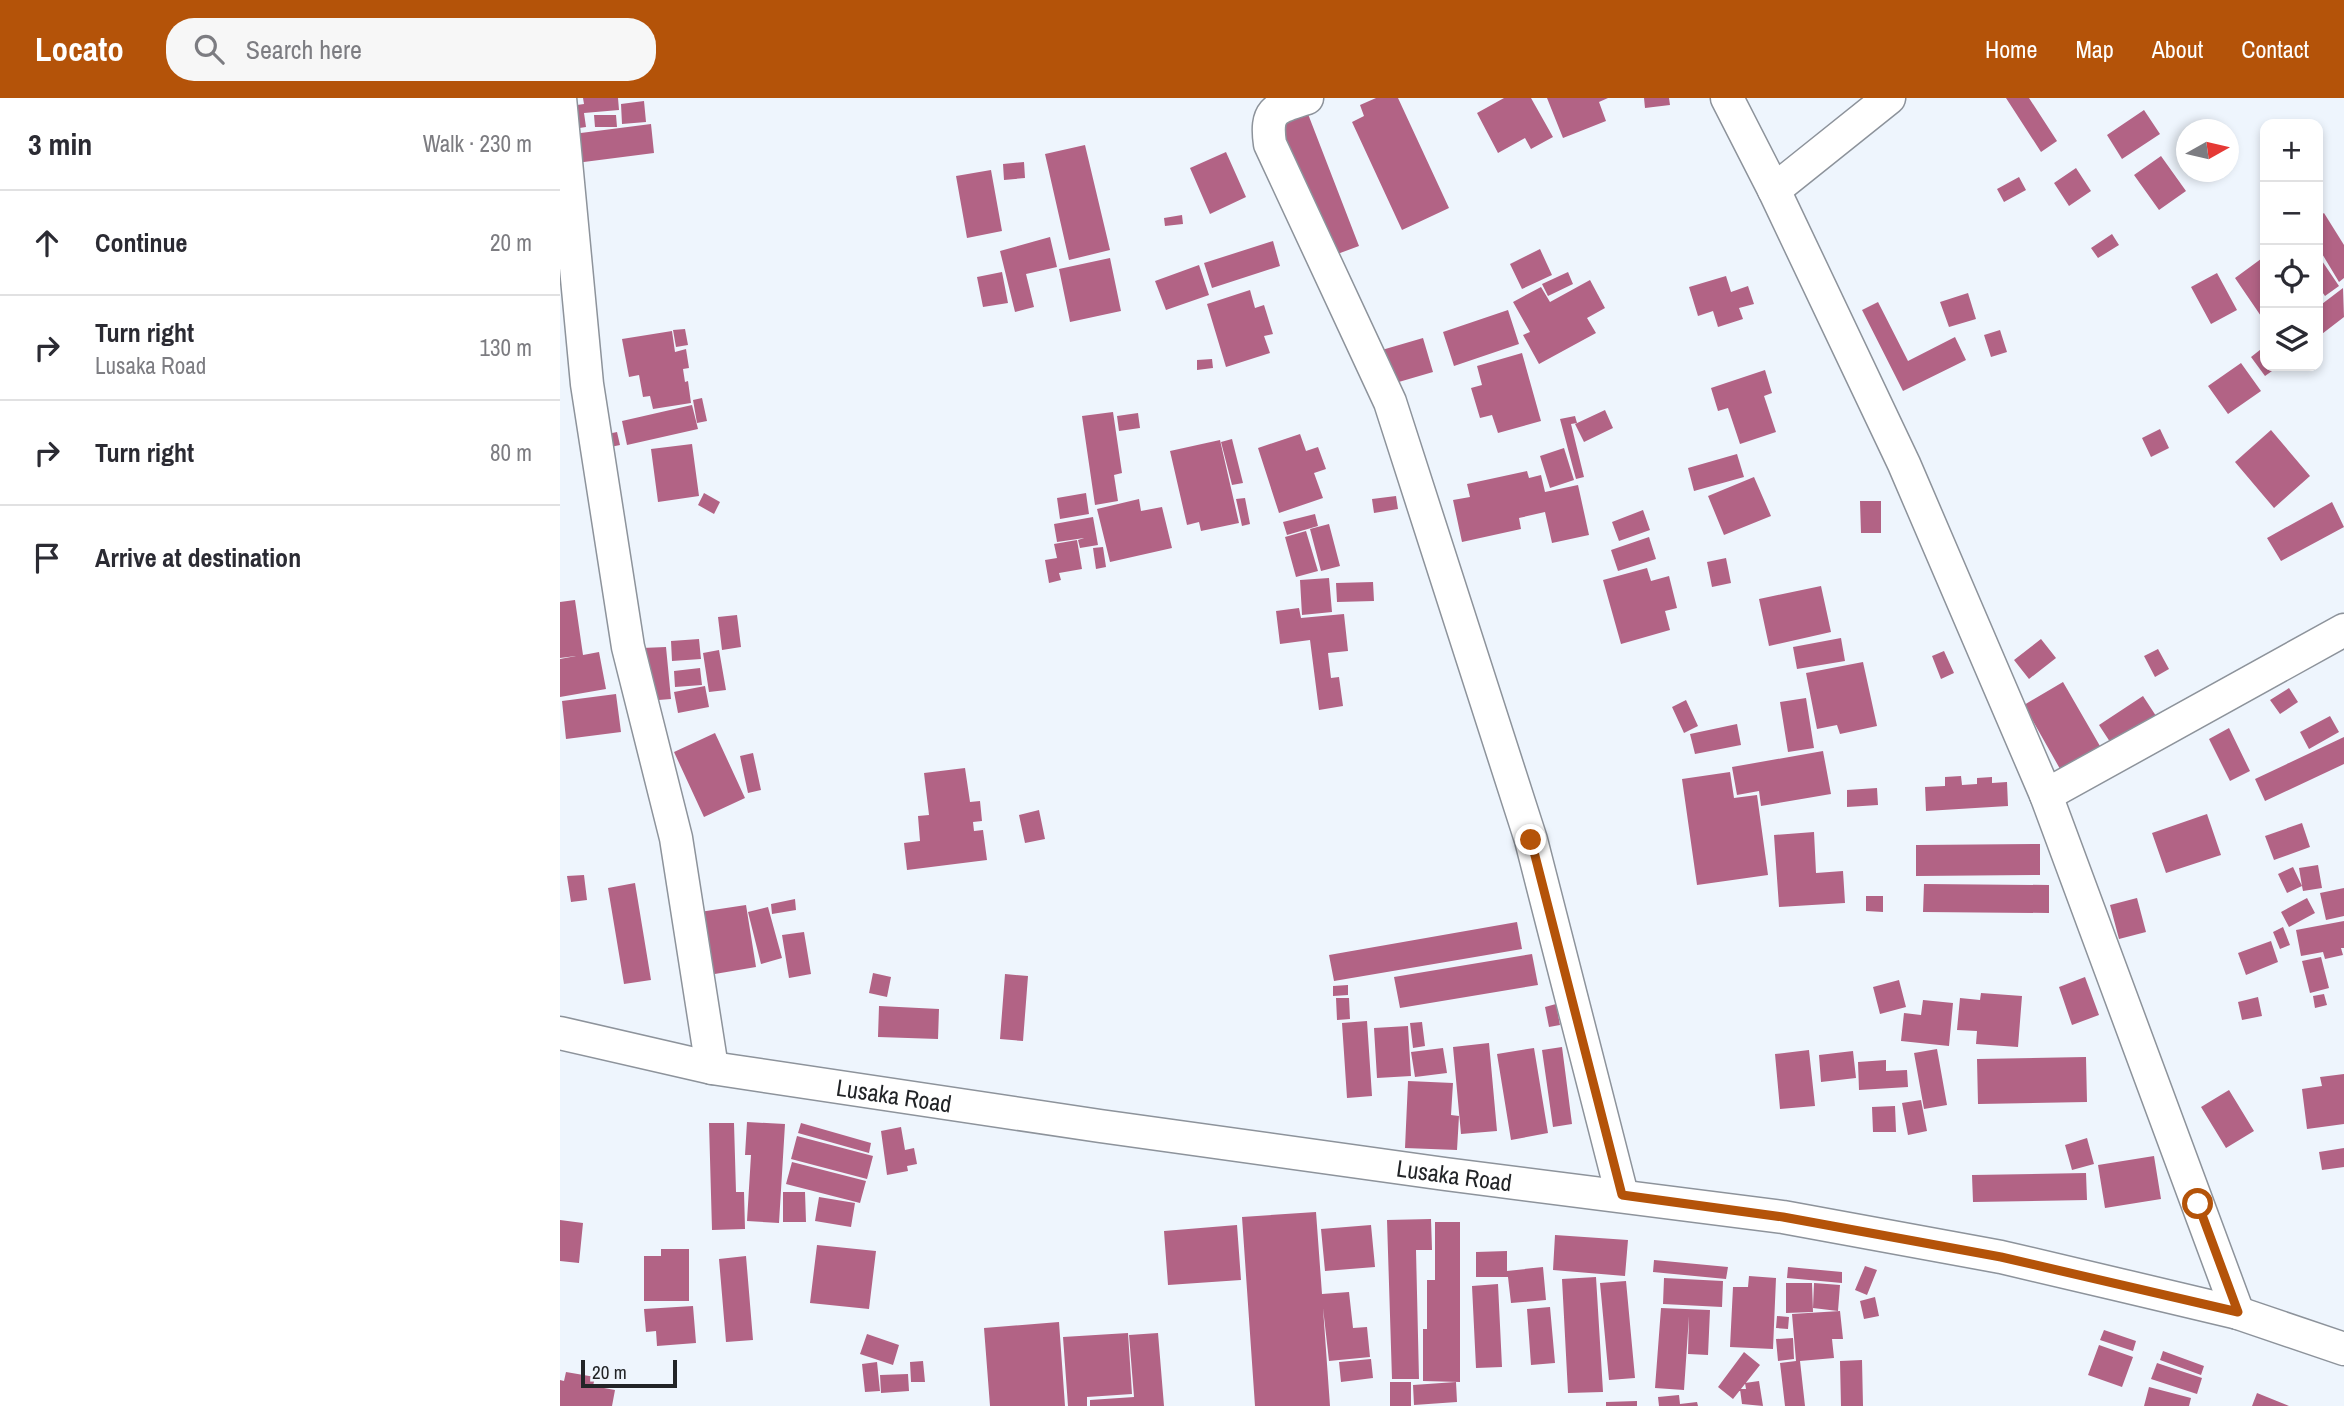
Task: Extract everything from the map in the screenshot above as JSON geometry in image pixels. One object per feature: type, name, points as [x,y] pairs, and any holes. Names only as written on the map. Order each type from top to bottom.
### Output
[{"type":"street","points":[[560,98],[587,384],[625,633],[676,838],[712,1068]]},
{"type":"street","points":[[1307,98],[1283,106],[1270,116],[1270,144],[1390,401],[1531,840],[1622,1195]]},
{"type":"street","points":[[1727,98],[1774,190],[1904,464],[2046,795],[2238,1312]]},
{"type":"street","points":[[1774,190],[1889,98]]},
{"type":"street","points":[[2046,795],[2344,630]]},
{"type":"street","name":"Lusaka Road","points":[[560,1033],[712,1068],[1142,1132],[1783,1217],[2001,1257],[2238,1312],[2344,1349]]},
{"type":"building","points":[[583,98],[618,98],[619,110],[584,113],[586,127],[573,129],[570,106],[584,104]]},
{"type":"building","points":[[1376,98],[1398,98],[1449,208],[1402,230],[1352,122],[1364,116],[1360,105]]},
{"type":"building","points":[[1504,98],[1531,98],[1553,137],[1531,149],[1525,138],[1498,153],[1477,113]]},
{"type":"building","points":[[1547,98],[1608,98],[1599,102],[1606,121],[1563,138]]},
{"type":"building","points":[[1644,98],[1669,98],[1670,105],[1645,108]]},
{"type":"building","points":[[2006,98],[2029,98],[2057,141],[2041,152]]},
{"type":"building","points":[[644,101],[646,122],[622,124],[621,104]]},
{"type":"building","points":[[2144,110],[2160,134],[2122,159],[2107,135]]},
{"type":"building","points":[[1308,114],[1359,246],[1324,259],[1273,128]]},
{"type":"building","points":[[594,115],[616,115],[617,127],[595,127]]},
{"type":"building","points":[[651,124],[654,153],[576,163],[573,134]]},
{"type":"building","points":[[1085,145],[1110,250],[1069,260],[1045,154]]},
{"type":"building","points":[[1226,152],[1246,197],[1210,214],[1190,168]]},
{"type":"building","points":[[2161,156],[2176,177],[2176,182],[2180,182],[2186,191],[2159,210],[2134,175]]},
{"type":"building","points":[[1024,162],[1025,178],[1004,180],[1003,164]]},
{"type":"building","points":[[2076,168],[2091,191],[2069,206],[2054,183]]},
{"type":"building","points":[[991,170],[1002,231],[967,238],[956,176]]},
{"type":"building","points":[[2019,177],[2026,190],[2004,202],[1997,189]]},
{"type":"building","points":[[2323,214],[2344,245],[2344,278],[2339,282],[2323,255]]},
{"type":"building","points":[[1182,215],[1183,224],[1165,226],[1164,218]]},
{"type":"building","points":[[2112,234],[2119,245],[2098,258],[2091,248]]},
{"type":"building","points":[[1050,237],[1057,267],[1026,274],[1034,307],[1015,312],[1000,251]]},
{"type":"building","points":[[1273,241],[1280,266],[1212,288],[1204,263]]},
{"type":"building","points":[[1540,249],[1552,275],[1522,289],[1510,264]]},
{"type":"building","points":[[1110,258],[1121,311],[1070,322],[1059,269]]},
{"type":"building","points":[[2260,260],[2260,315],[2235,278]]},
{"type":"building","points":[[2323,262],[2339,286],[2325,296],[2323,293]]},
{"type":"building","points":[[1199,265],[1209,295],[1166,310],[1155,281]]},
{"type":"building","points":[[1002,272],[1008,303],[983,307],[977,277]]},
{"type":"building","points":[[1568,272],[1573,284],[1548,296],[1542,284]]},
{"type":"building","points":[[2217,273],[2237,310],[2211,324],[2191,287]]},
{"type":"building","points":[[1726,276],[1731,292],[1748,286],[1754,304],[1739,308],[1743,319],[1718,327],[1713,311],[1698,316],[1689,287]]},
{"type":"building","points":[[1590,280],[1605,308],[1587,318],[1596,333],[1539,364],[1523,335],[1530,332],[1513,302],[1541,287],[1550,302]]},
{"type":"building","points":[[2343,288],[2344,317],[2323,333],[2323,308],[2323,303]]},
{"type":"building","points":[[1250,290],[1255,308],[1264,305],[1273,334],[1264,336],[1270,353],[1226,367],[1207,304]]},
{"type":"building","points":[[1968,293],[1976,319],[1949,327],[1940,302]]},
{"type":"building","points":[[1878,302],[1908,361],[1955,337],[1966,360],[1903,391],[1862,310]]},
{"type":"building","points":[[1508,310],[1519,344],[1454,366],[1443,332]]},
{"type":"building","points":[[685,329],[688,345],[676,347],[673,330]]},
{"type":"building","points":[[2000,330],[2007,352],[1991,357],[1984,335]]},
{"type":"building","points":[[672,331],[675,352],[686,349],[689,368],[683,369],[685,382],[688,381],[691,403],[653,409],[650,396],[643,397],[639,375],[629,377],[622,339]]},
{"type":"building","points":[[1423,338],[1433,372],[1385,386],[1375,352]]},
{"type":"building","points":[[2260,350],[2260,369],[2251,357]]},
{"type":"building","points":[[1522,353],[1541,421],[1498,433],[1492,415],[1480,418],[1471,388],[1482,385],[1477,366]]},
{"type":"building","points":[[1212,359],[1213,368],[1197,370],[1197,360]]},
{"type":"building","points":[[2241,363],[2261,391],[2228,414],[2208,386]]},
{"type":"building","points":[[1765,370],[1772,393],[1764,396],[1776,432],[1740,444],[1728,408],[1718,411],[1711,388]]},
{"type":"building","points":[[702,398],[707,421],[697,423],[693,400]]},
{"type":"building","points":[[692,405],[698,429],[627,445],[622,421]]},
{"type":"building","points":[[1605,410],[1613,428],[1584,442],[1575,424]]},
{"type":"building","points":[[1113,412],[1122,473],[1114,475],[1118,501],[1095,505],[1082,416]]},
{"type":"building","points":[[1138,413],[1140,428],[1119,431],[1117,416]]},
{"type":"building","points":[[1575,416],[1577,423],[1571,424],[1584,477],[1576,479],[1560,419]]},
{"type":"building","points":[[2160,429],[2169,448],[2151,457],[2142,438]]},
{"type":"building","points":[[2271,430],[2310,476],[2274,508],[2235,462]]},
{"type":"building","points":[[617,432],[620,445],[601,449],[598,436]]},
{"type":"building","points":[[1300,434],[1306,451],[1318,447],[1326,469],[1314,473],[1323,498],[1279,513],[1258,448]]},
{"type":"building","points":[[1232,439],[1243,483],[1232,485],[1221,442]]},
{"type":"building","points":[[1220,440],[1239,523],[1201,531],[1199,522],[1187,525],[1170,451]]},
{"type":"building","points":[[692,444],[699,496],[658,502],[651,449]]},
{"type":"building","points":[[1564,448],[1574,480],[1550,488],[1540,456]]},
{"type":"building","points":[[1737,454],[1744,477],[1694,491],[1688,468]]},
{"type":"building","points":[[1527,471],[1529,478],[1541,475],[1545,492],[1578,485],[1589,535],[1552,543],[1545,512],[1519,518],[1521,529],[1462,542],[1453,500],[1470,497],[1467,484]]},
{"type":"building","points":[[1754,477],[1771,516],[1724,535],[1708,496]]},
{"type":"building","points":[[704,493],[720,502],[714,514],[698,505]]},
{"type":"building","points":[[1086,493],[1089,514],[1060,519],[1057,498]]},
{"type":"building","points":[[1396,496],[1398,509],[1374,513],[1372,499]]},
{"type":"building","points":[[1245,498],[1250,524],[1242,526],[1236,499]]},
{"type":"building","points":[[1139,499],[1141,511],[1162,507],[1172,548],[1110,562],[1097,509]]},
{"type":"building","points":[[1860,501],[1881,501],[1881,533],[1861,533]]},
{"type":"building","points":[[2332,502],[2344,527],[2281,561],[2267,538]]},
{"type":"building","points":[[1643,510],[1650,530],[1619,541],[1612,522]]},
{"type":"building","points":[[1315,514],[1318,526],[1287,535],[1283,522]]},
{"type":"building","points":[[1093,517],[1098,545],[1080,548],[1078,540],[1084,538],[1057,542],[1054,524]]},
{"type":"building","points":[[1329,524],[1340,566],[1321,571],[1310,529]]},
{"type":"building","points":[[1306,531],[1318,571],[1296,577],[1285,537]]},
{"type":"building","points":[[1649,537],[1656,559],[1618,571],[1611,550]]},
{"type":"building","points":[[1077,540],[1082,569],[1059,573],[1061,580],[1049,583],[1045,560],[1057,558],[1054,544]]},
{"type":"building","points":[[1103,547],[1106,567],[1096,569],[1093,548]]},
{"type":"building","points":[[1726,558],[1731,583],[1712,587],[1707,562]]},
{"type":"building","points":[[1647,568],[1651,581],[1669,576],[1677,608],[1665,611],[1670,630],[1621,644],[1603,580]]},
{"type":"building","points":[[1329,578],[1332,612],[1302,615],[1300,580]]},
{"type":"building","points":[[1373,582],[1374,601],[1337,602],[1336,583]]},
{"type":"building","points":[[1821,586],[1831,632],[1769,646],[1759,599]]},
{"type":"building","points":[[575,600],[583,655],[599,652],[606,689],[560,697],[560,659],[576,656],[560,658],[560,602]]},
{"type":"building","points":[[1299,608],[1301,618],[1344,614],[1348,651],[1328,653],[1331,678],[1339,677],[1343,706],[1319,710],[1310,640],[1280,644],[1276,611]]},
{"type":"building","points":[[737,615],[741,647],[722,650],[718,617]]},
{"type":"building","points":[[1841,638],[1845,661],[1797,669],[1793,647]]},
{"type":"building","points":[[699,639],[701,659],[672,661],[671,641]]},
{"type":"building","points":[[2041,639],[2056,658],[2029,679],[2014,660]]},
{"type":"building","points":[[666,647],[671,699],[646,701],[642,648]]},
{"type":"building","points":[[2158,649],[2169,669],[2155,677],[2144,656]]},
{"type":"building","points":[[719,650],[726,690],[709,692],[703,653]]},
{"type":"building","points":[[1944,651],[1954,673],[1941,679],[1932,656]]},
{"type":"building","points":[[1863,662],[1877,726],[1840,734],[1837,725],[1817,729],[1806,673]]},
{"type":"building","points":[[700,668],[702,685],[675,687],[674,671]]},
{"type":"building","points":[[2063,682],[2104,753],[2064,776],[2024,705]]},
{"type":"building","points":[[705,686],[709,707],[678,713],[674,692]]},
{"type":"building","points":[[2289,688],[2298,702],[2280,714],[2270,700]]},
{"type":"building","points":[[616,694],[621,732],[566,739],[562,701]]},
{"type":"building","points":[[2143,696],[2158,719],[2114,748],[2099,725]]},
{"type":"building","points":[[1806,698],[1814,748],[1788,752],[1780,702]]},
{"type":"building","points":[[1686,700],[1698,726],[1684,733],[1672,707]]},
{"type":"building","points":[[2330,716],[2339,732],[2309,749],[2300,732]]},
{"type":"building","points":[[1737,724],[1741,745],[1695,754],[1690,734]]},
{"type":"building","points":[[2229,728],[2250,771],[2230,781],[2209,739]]},
{"type":"building","points":[[715,733],[745,798],[704,817],[674,752]]},
{"type":"building","points":[[2344,737],[2344,764],[2265,801],[2255,779]]},
{"type":"building","points":[[1823,751],[1831,794],[1761,806],[1759,791],[1737,795],[1732,767]]},
{"type":"building","points":[[753,753],[761,790],[748,793],[740,756]]},
{"type":"building","points":[[965,768],[970,802],[980,801],[982,821],[973,822],[974,831],[983,830],[987,860],[907,870],[904,843],[920,841],[918,816],[929,815],[924,773]]},
{"type":"building","points":[[1730,772],[1734,798],[1757,795],[1768,875],[1697,885],[1682,779]]},
{"type":"building","points":[[1961,776],[1962,785],[1977,784],[1977,778],[1992,777],[1992,783],[2007,782],[2008,806],[1926,811],[1925,787],[1945,786],[1945,777]]},
{"type":"building","points":[[1877,788],[1878,805],[1847,807],[1847,790]]},
{"type":"building","points":[[1039,810],[1045,839],[1025,843],[1019,815]]},
{"type":"building","points":[[2207,814],[2221,855],[2166,873],[2152,833]]},
{"type":"building","points":[[2302,823],[2310,847],[2274,860],[2265,836]]},
{"type":"building","points":[[1814,832],[1816,873],[1843,871],[1845,903],[1779,907],[1774,835]]},
{"type":"building","points":[[2040,844],[2040,875],[1916,876],[1916,845]]},
{"type":"building","points":[[2318,865],[2322,888],[2303,891],[2299,868]]},
{"type":"building","points":[[2293,867],[2302,886],[2287,893],[2278,874]]},
{"type":"building","points":[[584,875],[587,900],[571,902],[567,876]]},
{"type":"building","points":[[635,883],[651,980],[624,984],[608,888]]},
{"type":"building","points":[[1924,884],[2049,885],[2049,913],[1923,912]]},
{"type":"building","points":[[2344,888],[2344,916],[2326,920],[2320,893]]},
{"type":"building","points":[[1866,896],[1883,896],[1883,912],[1866,911]]},
{"type":"building","points":[[2137,898],[2146,932],[2119,939],[2110,905]]},
{"type":"building","points":[[2307,898],[2315,913],[2289,927],[2281,912]]},
{"type":"building","points":[[795,899],[796,910],[772,914],[771,904]]},
{"type":"building","points":[[746,905],[756,967],[703,976],[693,913]]},
{"type":"building","points":[[768,907],[782,958],[761,964],[748,912]]},
{"type":"building","points":[[2344,921],[2344,948],[2341,948],[2343,955],[2325,959],[2323,952],[2301,956],[2296,930]]},
{"type":"building","points":[[1517,922],[1522,949],[1334,981],[1329,955]]},
{"type":"building","points":[[2283,927],[2290,945],[2280,949],[2273,932]]},
{"type":"building","points":[[804,932],[811,974],[789,978],[782,935]]},
{"type":"building","points":[[2271,941],[2278,962],[2246,975],[2238,953]]},
{"type":"building","points":[[1532,954],[1538,985],[1400,1008],[1394,977]]},
{"type":"building","points":[[2321,957],[2329,988],[2310,993],[2302,961]]},
{"type":"building","points":[[873,973],[891,977],[887,997],[869,993]]},
{"type":"building","points":[[1005,974],[1028,976],[1023,1041],[1000,1039]]},
{"type":"building","points":[[2085,977],[2099,1015],[2072,1025],[2059,987]]},
{"type":"building","points":[[1899,980],[1906,1007],[1880,1014],[1873,987]]},
{"type":"building","points":[[1348,985],[1348,995],[1333,996],[1333,986]]},
{"type":"building","points":[[1981,993],[2022,996],[2018,1047],[1976,1044],[1977,1031],[1957,1030],[1960,998],[1980,1000]]},
{"type":"building","points":[[2324,994],[2327,1005],[2315,1008],[2313,996]]},
{"type":"building","points":[[2258,997],[2262,1016],[2242,1020],[2238,1002]]},
{"type":"building","points":[[1336,998],[1349,998],[1350,1019],[1337,1020]]},
{"type":"building","points":[[1923,1000],[1953,1003],[1949,1046],[1901,1041],[1904,1013],[1921,1015]]},
{"type":"building","points":[[1556,1004],[1560,1025],[1549,1027],[1545,1007]]},
{"type":"building","points":[[879,1006],[939,1009],[938,1039],[878,1037]]},
{"type":"building","points":[[1367,1021],[1372,1096],[1347,1098],[1342,1023]]},
{"type":"building","points":[[1422,1022],[1425,1046],[1413,1048],[1410,1023]]},
{"type":"building","points":[[1408,1026],[1411,1076],[1377,1078],[1374,1028]]},
{"type":"building","points":[[1489,1043],[1497,1131],[1461,1134],[1453,1047]]},
{"type":"building","points":[[1562,1047],[1572,1124],[1553,1127],[1542,1050]]},
{"type":"building","points":[[1443,1048],[1447,1073],[1415,1077],[1411,1052]]},
{"type":"building","points":[[1534,1048],[1548,1133],[1511,1140],[1497,1054]]},
{"type":"building","points":[[1937,1049],[1947,1105],[1924,1109],[1914,1053]]},
{"type":"building","points":[[1809,1050],[1815,1106],[1780,1109],[1775,1054]]},
{"type":"building","points":[[1853,1051],[1856,1078],[1821,1082],[1819,1055]]},
{"type":"building","points":[[2086,1057],[2087,1102],[1978,1104],[1977,1059]]},
{"type":"building","points":[[1886,1060],[1886,1071],[1907,1070],[1908,1087],[1859,1090],[1858,1062]]},
{"type":"building","points":[[2344,1074],[2344,1124],[2307,1129],[2302,1089],[2322,1086],[2320,1077]]},
{"type":"building","points":[[1408,1081],[1453,1083],[1451,1115],[1459,1116],[1457,1150],[1405,1148]]},
{"type":"building","points":[[2229,1090],[2254,1131],[2226,1148],[2201,1107]]},
{"type":"building","points":[[1921,1100],[1927,1131],[1908,1135],[1902,1103]]},
{"type":"building","points":[[1895,1106],[1896,1132],[1873,1132],[1872,1107]]},
{"type":"building","points":[[747,1122],[785,1124],[779,1223],[747,1221],[751,1155],[745,1155]]},
{"type":"building","points":[[709,1123],[734,1123],[736,1192],[744,1192],[745,1229],[712,1230]]},
{"type":"building","points":[[801,1123],[871,1143],[869,1153],[798,1133]]},
{"type":"building","points":[[901,1127],[905,1150],[914,1148],[917,1164],[907,1166],[908,1171],[887,1175],[881,1131]]},
{"type":"building","points":[[797,1136],[873,1156],[867,1179],[791,1159]]},
{"type":"building","points":[[2087,1138],[2094,1164],[2072,1170],[2065,1145]]},
{"type":"building","points":[[2344,1148],[2344,1167],[2322,1170],[2319,1152]]},
{"type":"building","points":[[2154,1156],[2161,1199],[2105,1208],[2098,1165]]},
{"type":"building","points":[[792,1162],[866,1181],[860,1203],[786,1184]]},
{"type":"building","points":[[2086,1173],[2087,1200],[1973,1202],[1972,1175]]},
{"type":"building","points":[[783,1192],[805,1192],[806,1222],[783,1222]]},
{"type":"building","points":[[819,1197],[855,1203],[851,1227],[815,1221]]},
{"type":"building","points":[[1316,1212],[1322,1294],[1349,1292],[1353,1328],[1367,1327],[1370,1357],[1329,1361],[1323,1308],[1330,1406],[1255,1406],[1242,1217]]},
{"type":"building","points":[[1431,1219],[1432,1250],[1416,1250],[1419,1379],[1392,1379],[1387,1220]]},
{"type":"building","points":[[560,1220],[583,1223],[579,1263],[560,1261]]},
{"type":"building","points":[[1435,1222],[1460,1222],[1460,1382],[1423,1381],[1427,1280],[1435,1280]]},
{"type":"building","points":[[1237,1225],[1241,1280],[1168,1285],[1164,1231]]},
{"type":"building","points":[[1371,1225],[1375,1267],[1325,1271],[1321,1229]]},
{"type":"building","points":[[1555,1235],[1628,1240],[1625,1276],[1553,1270]]},
{"type":"building","points":[[817,1245],[876,1251],[869,1309],[810,1303]]},
{"type":"building","points":[[661,1249],[689,1249],[689,1301],[644,1301],[644,1256],[661,1256]]},
{"type":"building","points":[[1507,1251],[1507,1271],[1543,1267],[1546,1300],[1511,1303],[1508,1277],[1476,1277],[1476,1252]]},
{"type":"building","points":[[746,1256],[753,1340],[726,1342],[719,1259]]},
{"type":"building","points":[[1654,1260],[1728,1267],[1726,1279],[1653,1272]]},
{"type":"building","points":[[1865,1266],[1877,1270],[1867,1295],[1855,1290]]},
{"type":"building","points":[[1788,1267],[1842,1272],[1842,1283],[1787,1278]]},
{"type":"building","points":[[1749,1276],[1776,1278],[1773,1349],[1730,1347],[1733,1287],[1748,1287]]},
{"type":"building","points":[[1596,1277],[1603,1392],[1568,1393],[1562,1279]]},
{"type":"building","points":[[1664,1278],[1723,1281],[1722,1307],[1663,1304]]},
{"type":"building","points":[[1626,1281],[1635,1378],[1609,1380],[1600,1283]]},
{"type":"building","points":[[1786,1283],[1812,1283],[1813,1312],[1786,1313]]},
{"type":"building","points":[[1814,1283],[1840,1285],[1838,1311],[1813,1308]]},
{"type":"building","points":[[1498,1284],[1502,1367],[1476,1368],[1472,1286]]},
{"type":"building","points":[[1875,1297],[1879,1316],[1864,1319],[1860,1301]]},
{"type":"building","points":[[693,1306],[696,1343],[657,1346],[656,1331],[646,1332],[644,1309]]},
{"type":"building","points":[[1550,1307],[1555,1363],[1531,1365],[1527,1309]]},
{"type":"building","points":[[1661,1308],[1710,1310],[1708,1355],[1688,1354],[1689,1316],[1684,1390],[1655,1388]]},
{"type":"building","points":[[1840,1311],[1843,1339],[1832,1339],[1834,1358],[1800,1361],[1805,1406],[1785,1406],[1780,1363],[1796,1361],[1792,1314]]},
{"type":"building","points":[[1777,1316],[1789,1317],[1788,1329],[1776,1328]]},
{"type":"building","points":[[1059,1322],[1065,1406],[990,1406],[984,1328]]},
{"type":"building","points":[[2104,1330],[2136,1341],[2133,1351],[2100,1340]]},
{"type":"building","points":[[1128,1333],[1132,1394],[1087,1397],[1087,1406],[1068,1406],[1063,1337]]},
{"type":"building","points":[[1158,1333],[1164,1406],[1090,1406],[1090,1400],[1134,1397],[1129,1335]]},
{"type":"building","points":[[867,1334],[899,1345],[893,1365],[860,1354]]},
{"type":"building","points":[[1793,1338],[1794,1359],[1778,1361],[1776,1339]]},
{"type":"building","points":[[2099,1345],[2133,1357],[2122,1387],[2088,1375]]},
{"type":"building","points":[[2163,1351],[2204,1366],[2201,1375],[2160,1360]]},
{"type":"building","points":[[1744,1352],[1760,1365],[1733,1399],[1718,1387]]},
{"type":"building","points":[[1371,1359],[1373,1378],[1341,1382],[1339,1362]]},
{"type":"building","points":[[1862,1360],[1863,1406],[1841,1406],[1840,1361]]},
{"type":"building","points":[[923,1361],[925,1382],[911,1382],[910,1362]]},
{"type":"building","points":[[877,1362],[880,1391],[865,1392],[862,1364]]},
{"type":"building","points":[[2157,1363],[2202,1378],[2197,1394],[2151,1379]]},
{"type":"building","points":[[566,1372],[595,1377],[593,1386],[615,1390],[612,1406],[560,1406],[560,1380],[564,1381]]},
{"type":"building","points":[[908,1374],[909,1391],[881,1393],[880,1375]]},
{"type":"building","points":[[1759,1381],[1763,1406],[1742,1404],[1740,1389],[1746,1389],[1745,1383]]},
{"type":"building","points":[[1390,1382],[1411,1382],[1411,1406],[1390,1406]]},
{"type":"building","points":[[1456,1382],[1457,1402],[1414,1405],[1413,1385]]},
{"type":"building","points":[[2149,1387],[2191,1398],[2189,1406],[2144,1406]]},
{"type":"building","points":[[2257,1393],[2289,1406],[2252,1406]]},
{"type":"building","points":[[1679,1395],[1680,1404],[1697,1402],[1698,1406],[1659,1406],[1658,1397]]},
{"type":"building","points":[[1637,1401],[1637,1406],[1606,1406],[1606,1402]]},
{"type":"route","points":[[1531,840],[1622,1195],[1783,1217],[2001,1257],[2238,1312],[2198,1204]]}]
